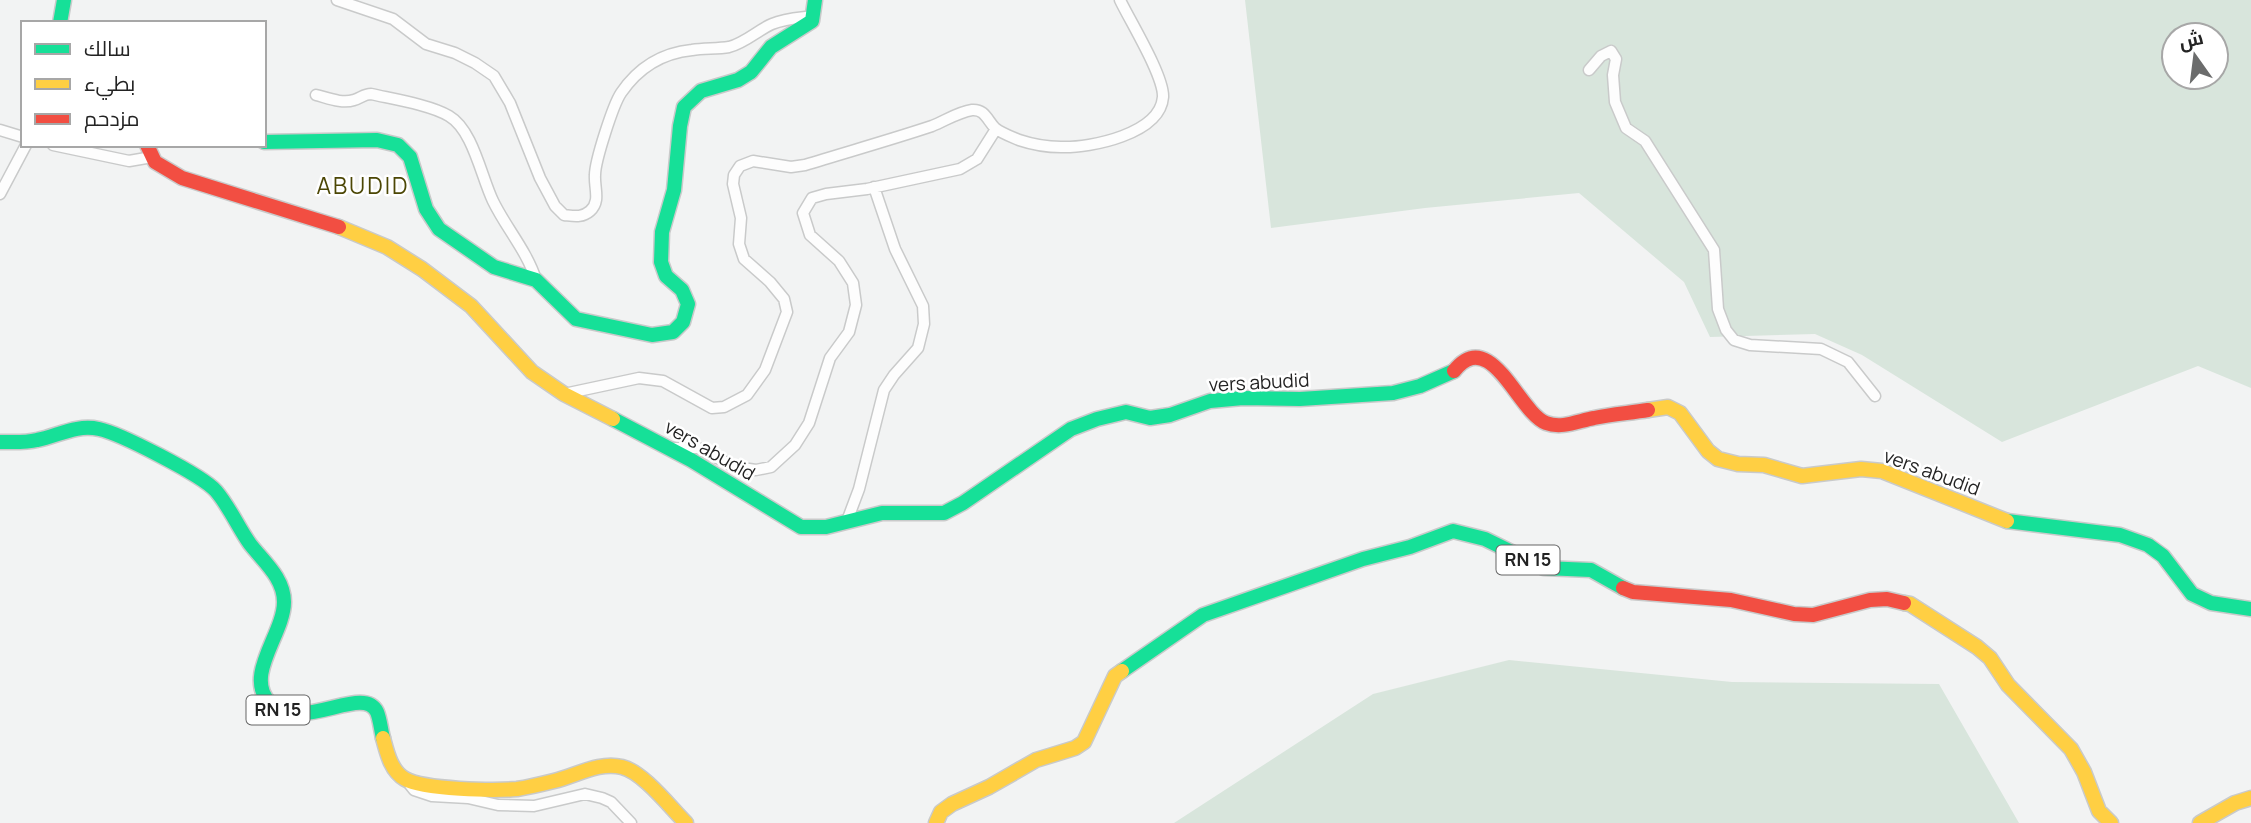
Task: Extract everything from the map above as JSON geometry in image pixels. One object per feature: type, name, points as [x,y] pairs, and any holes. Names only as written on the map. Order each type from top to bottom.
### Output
[{"type":"street","points":[[60,21],[64,0]]},
{"type":"street","points":[[337,0],[393,19],[426,44],[455,53],[494,76],[510,103],[540,178],[555,206],[564,215],[578,217],[591,210],[597,196],[595,176],[598,159],[619,96],[650,62],[689,50],[730,47],[785,19],[814,16]]},
{"type":"street","points":[[266,142],[377,140],[398,145],[411,157],[426,209],[439,229],[494,267],[536,280],[576,319],[652,335],[673,332],[683,322],[688,304],[682,290],[666,275],[661,262],[662,232],[674,190],[684,107],[701,91],[738,80],[751,72],[771,47],[811,21],[815,0]]},
{"type":"street","points":[[564,394],[639,378],[663,381],[712,408],[724,407],[747,395],[765,370],[787,312],[784,299],[770,282],[744,259],[739,244],[741,218],[733,184],[734,175],[740,166],[753,161],[791,167],[805,165],[975,110],[986,114],[996,129],[1021,141],[1062,147],[1104,141],[1146,126],[1160,108],[1163,95],[1159,78],[1120,0]]},
{"type":"street","points":[[1589,70],[1601,56],[1611,51],[1616,59],[1613,75],[1615,102],[1626,128],[1645,141],[1714,250],[1718,309],[1726,330],[1734,340],[1750,345],[1821,349],[1848,362],[1875,396]]},
{"type":"street","points":[[316,95],[343,102],[372,94],[441,111],[452,117],[463,130],[492,200],[531,264],[536,280]]},
{"type":"street","points":[[668,447],[698,448],[736,467],[756,470],[771,467],[795,445],[808,423],[830,358],[849,332],[856,305],[853,283],[839,261],[810,235],[803,212],[812,198],[826,194],[960,169],[977,159],[996,129]]},
{"type":"street","points":[[0,130],[21,136]]},
{"type":"street","points":[[0,194],[25,147]]},
{"type":"street","points":[[62,147],[129,161],[150,151]]},
{"type":"street","name":"vers abudid","points":[[150,151],[155,162],[181,178],[334,225],[387,247],[422,269],[471,306],[532,373],[564,394],[691,460],[801,527],[826,527],[882,513],[944,513],[963,503],[1071,429],[1097,419],[1126,412],[1150,418],[1170,415],[1210,401],[1243,398],[1287,400],[1393,393],[1420,386],[1454,372],[1462,362],[1476,358],[1489,361],[1534,415],[1547,423],[1566,425],[1617,414],[1668,408],[1680,413],[1718,459],[1738,464],[1764,465],[1814,476],[1861,469],[1882,471],[2011,523],[2120,535],[2148,545],[2163,556],[2192,594],[2211,603],[2251,609]]},
{"type":"street","points":[[847,521],[859,489],[884,390],[918,348],[924,324],[923,306],[895,249],[874,187]]},
{"type":"street","name":"RN 15","points":[[0,442],[35,441],[80,428],[100,429],[156,454],[208,483],[283,589],[281,624],[261,669],[261,688],[267,701],[286,713],[308,715],[367,703],[377,712],[390,758],[406,780]]},
{"type":"street","name":"RN 15","points":[[936,823],[941,812],[952,804],[989,787],[1036,760],[1075,748],[1084,742],[1115,676],[1203,615],[1378,554],[1410,547],[1458,530],[1485,539],[1544,568],[1591,570],[1633,592],[1731,600],[1794,614],[1813,615],[1870,600],[1898,600],[1910,604],[1990,657],[2008,685],[2071,749],[2084,772],[2099,811],[2110,823]]},
{"type":"street","points":[[406,780],[437,786],[515,789],[603,766],[622,766],[642,779],[686,823]]},
{"type":"street","points":[[406,780],[414,790],[432,796],[468,798],[498,805],[534,806],[585,794],[611,802],[631,823]]},
{"type":"street","points":[[2200,823],[2235,803],[2251,798]]},
{"type":"shaded area","points":[[1245,0],[2251,0],[2251,388],[2198,366],[2002,442],[1862,355],[1815,334],[1710,337],[1684,282],[1579,193],[1425,208],[1271,228]]},
{"type":"shaded area","points":[[1509,660],[1732,682],[1939,684],[2019,823],[1174,823],[1373,694]]},
{"type":"traffic: fast","points":[[60,21],[64,0]]},
{"type":"traffic: fast","points":[[266,142],[377,140],[398,145],[410,157],[426,209],[439,229],[494,267],[536,280],[576,319],[652,335],[673,332],[683,322],[688,304],[682,290],[666,276],[661,262],[662,232],[674,190],[684,107],[701,91],[738,80],[751,72],[771,47],[812,21],[815,0]]},
{"type":"traffic: fast","points":[[613,419],[691,460],[801,527],[826,527],[882,513],[944,513],[963,503],[1071,429],[1097,419],[1126,412],[1150,418],[1170,415],[1210,401],[1243,398],[1300,399],[1393,393],[1420,386],[1454,371]]},
{"type":"traffic: fast","points":[[0,442],[28,442],[75,429],[99,429],[160,456],[208,484],[221,497],[250,544],[281,585],[284,602],[282,614],[261,679],[262,691],[269,702],[282,711],[297,713],[359,703],[370,705],[377,712],[383,738]]},
{"type":"traffic: fast","points":[[2007,521],[2120,535],[2148,545],[2163,556],[2192,594],[2211,603],[2251,609]]},
{"type":"traffic: fast","points":[[1122,671],[1203,615],[1363,559],[1410,547],[1453,531],[1485,539],[1544,568],[1591,570],[1623,588]]},
{"type":"traffic: slow","points":[[339,227],[387,247],[422,269],[471,306],[532,372],[564,394],[613,419]]},
{"type":"traffic: slow","points":[[1648,410],[1668,407],[1680,413],[1708,451],[1718,459],[1738,464],[1764,465],[1802,476],[1861,469],[1882,471],[2007,521]]},
{"type":"traffic: slow","points":[[1904,603],[1910,604],[1990,658],[2008,685],[2071,749],[2084,772],[2099,811],[2111,823]]},
{"type":"traffic: slow","points":[[936,823],[941,812],[952,804],[989,787],[1036,760],[1075,748],[1084,742],[1115,676],[1122,671]]},
{"type":"traffic: slow","points":[[383,738],[390,761],[400,776],[414,783],[443,788],[517,789],[554,781],[596,767],[622,767],[639,776],[686,823]]},
{"type":"traffic: slow","points":[[2200,823],[2235,803],[2251,798]]},
{"type":"traffic: jam","points":[[148,147],[155,162],[182,178],[339,227]]},
{"type":"traffic: jam","points":[[1454,371],[1467,360],[1480,358],[1492,364],[1536,416],[1552,425],[1648,410]]},
{"type":"traffic: jam","points":[[1623,588],[1633,592],[1731,600],[1794,614],[1813,615],[1870,600],[1887,599],[1904,603]]},
{"type":"district","name":"ABUDID","points":[[363,186]]}]
